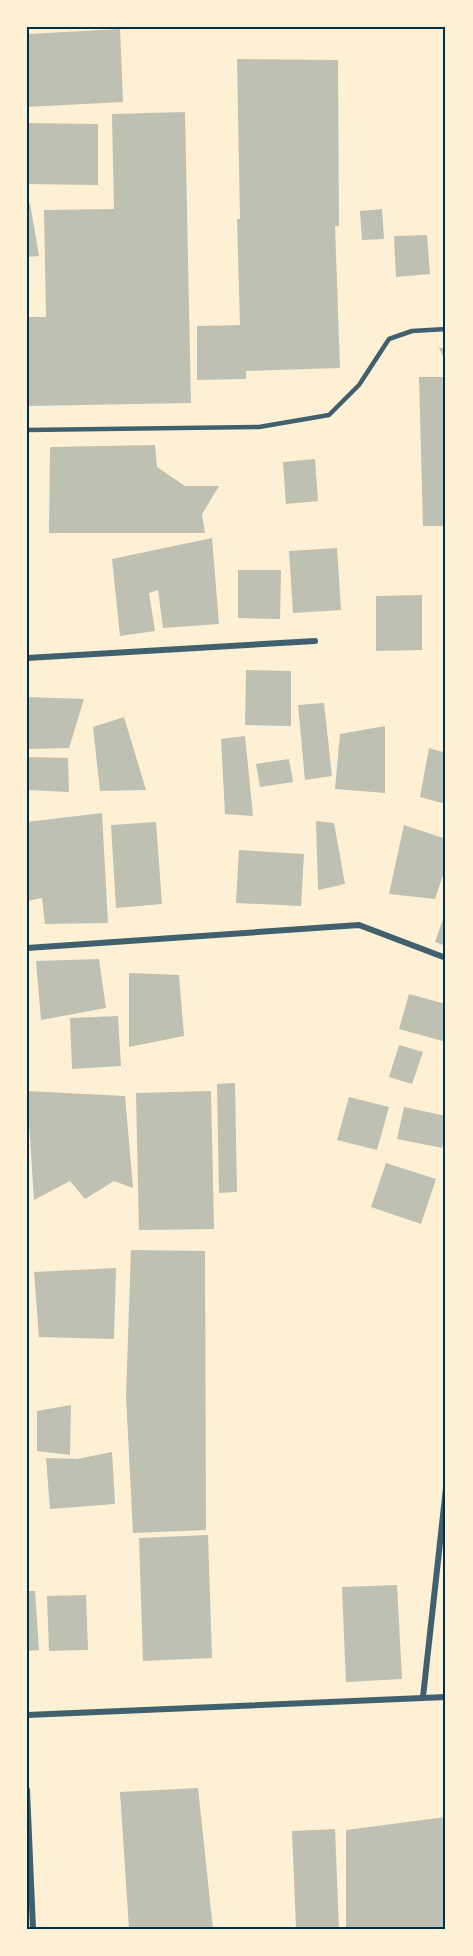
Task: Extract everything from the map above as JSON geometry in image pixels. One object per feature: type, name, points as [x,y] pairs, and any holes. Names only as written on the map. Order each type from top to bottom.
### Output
[{"type":"street","points":[[27,658],[315,641]]},
{"type":"street","points":[[27,948],[359,925],[446,958]]},
{"type":"street","points":[[423,1697],[446,1488]]},
{"type":"street","points":[[27,1715],[446,1697]]},
{"type":"street","points":[[27,1790],[33,1929]]},
{"type":"lane","points":[[27,430],[259,428],[330,415],[359,385],[389,339],[412,331],[446,329]]},
{"type":"building","points":[[120,29],[123,102],[27,107],[27,34]]},
{"type":"building","points":[[237,59],[338,60],[339,226],[335,226],[340,368],[246,371],[246,379],[197,380],[197,326],[240,325],[237,219],[240,219]]},
{"type":"building","points":[[185,112],[191,403],[27,406],[27,317],[46,317],[44,210],[114,209],[112,114]]},
{"type":"building","points":[[27,123],[98,124],[98,185],[27,184]]},
{"type":"building","points":[[27,202],[30,203],[39,256],[27,257]]},
{"type":"building","points":[[382,209],[384,239],[362,240],[360,211]]},
{"type":"building","points":[[427,235],[430,274],[396,277],[394,236]]},
{"type":"building","points":[[446,347],[446,362],[439,348]]},
{"type":"building","points":[[419,377],[446,377],[446,526],[423,526]]},
{"type":"building","points":[[155,445],[157,467],[185,486],[219,486],[202,514],[205,533],[49,533],[50,447]]},
{"type":"building","points":[[315,459],[318,501],[286,504],[283,462]]},
{"type":"building","points":[[212,538],[219,624],[163,628],[158,590],[149,593],[155,631],[120,636],[112,559]]},
{"type":"building","points":[[337,548],[341,610],[293,613],[289,551]]},
{"type":"building","points":[[238,570],[281,570],[280,619],[238,618]]},
{"type":"building","points":[[422,595],[422,650],[376,651],[376,596]]},
{"type":"building","points":[[246,670],[291,671],[291,726],[245,725]]},
{"type":"building","points":[[27,697],[84,699],[69,748],[27,749]]},
{"type":"building","points":[[324,703],[332,776],[305,780],[298,705]]},
{"type":"building","points":[[124,717],[146,790],[100,791],[93,727]]},
{"type":"building","points":[[385,726],[385,793],[335,789],[340,734]]},
{"type":"building","points":[[245,736],[253,816],[225,814],[221,739]]},
{"type":"building","points":[[429,748],[446,753],[446,804],[420,797]]},
{"type":"building","points":[[27,757],[68,758],[69,792],[27,790]]},
{"type":"building","points":[[289,759],[293,782],[260,787],[256,764]]},
{"type":"building","points":[[102,813],[108,923],[45,924],[42,898],[27,901],[27,822]]},
{"type":"building","points":[[316,821],[334,823],[345,884],[318,890]]},
{"type":"building","points":[[156,822],[162,904],[116,908],[111,825]]},
{"type":"building","points":[[404,825],[446,839],[446,866],[435,899],[389,894]]},
{"type":"building","points":[[239,850],[304,854],[301,906],[236,903]]},
{"type":"building","points":[[446,911],[446,946],[435,942]]},
{"type":"building","points":[[99,959],[106,1008],[41,1020],[36,961]]},
{"type":"building","points":[[129,973],[179,975],[184,1036],[129,1047]]},
{"type":"building","points":[[409,994],[446,1004],[446,1042],[399,1029]]},
{"type":"building","points":[[118,1016],[121,1066],[72,1069],[70,1018]]},
{"type":"building","points":[[399,1045],[423,1052],[412,1084],[389,1077]]},
{"type":"building","points":[[235,1083],[237,1192],[219,1193],[217,1084]]},
{"type":"building","points":[[27,1091],[125,1096],[133,1188],[114,1181],[85,1199],[70,1181],[34,1200]]},
{"type":"building","points":[[211,1091],[214,1229],[139,1230],[136,1093]]},
{"type":"building","points":[[349,1097],[389,1107],[377,1150],[337,1140]]},
{"type":"building","points":[[404,1107],[446,1116],[442,1148],[397,1139]]},
{"type":"building","points":[[386,1163],[436,1179],[421,1224],[371,1207]]},
{"type":"building","points":[[131,1250],[205,1251],[206,1530],[133,1533],[126,1396]]},
{"type":"building","points":[[116,1268],[114,1339],[39,1337],[34,1272]]},
{"type":"building","points":[[71,1405],[70,1455],[37,1451],[37,1411]]},
{"type":"building","points":[[112,1452],[115,1504],[50,1509],[46,1458],[77,1459]]},
{"type":"building","points":[[208,1535],[212,1658],[143,1661],[139,1538]]},
{"type":"building","points":[[397,1585],[402,1679],[346,1682],[342,1587]]},
{"type":"building","points":[[27,1591],[35,1591],[39,1650],[27,1651]]},
{"type":"building","points":[[86,1595],[88,1650],[49,1651],[47,1596]]},
{"type":"building","points":[[198,1788],[213,1929],[129,1929],[120,1792]]},
{"type":"building","points":[[446,1817],[446,1929],[346,1929],[346,1830]]},
{"type":"building","points":[[335,1829],[339,1929],[296,1929],[292,1831]]}]
